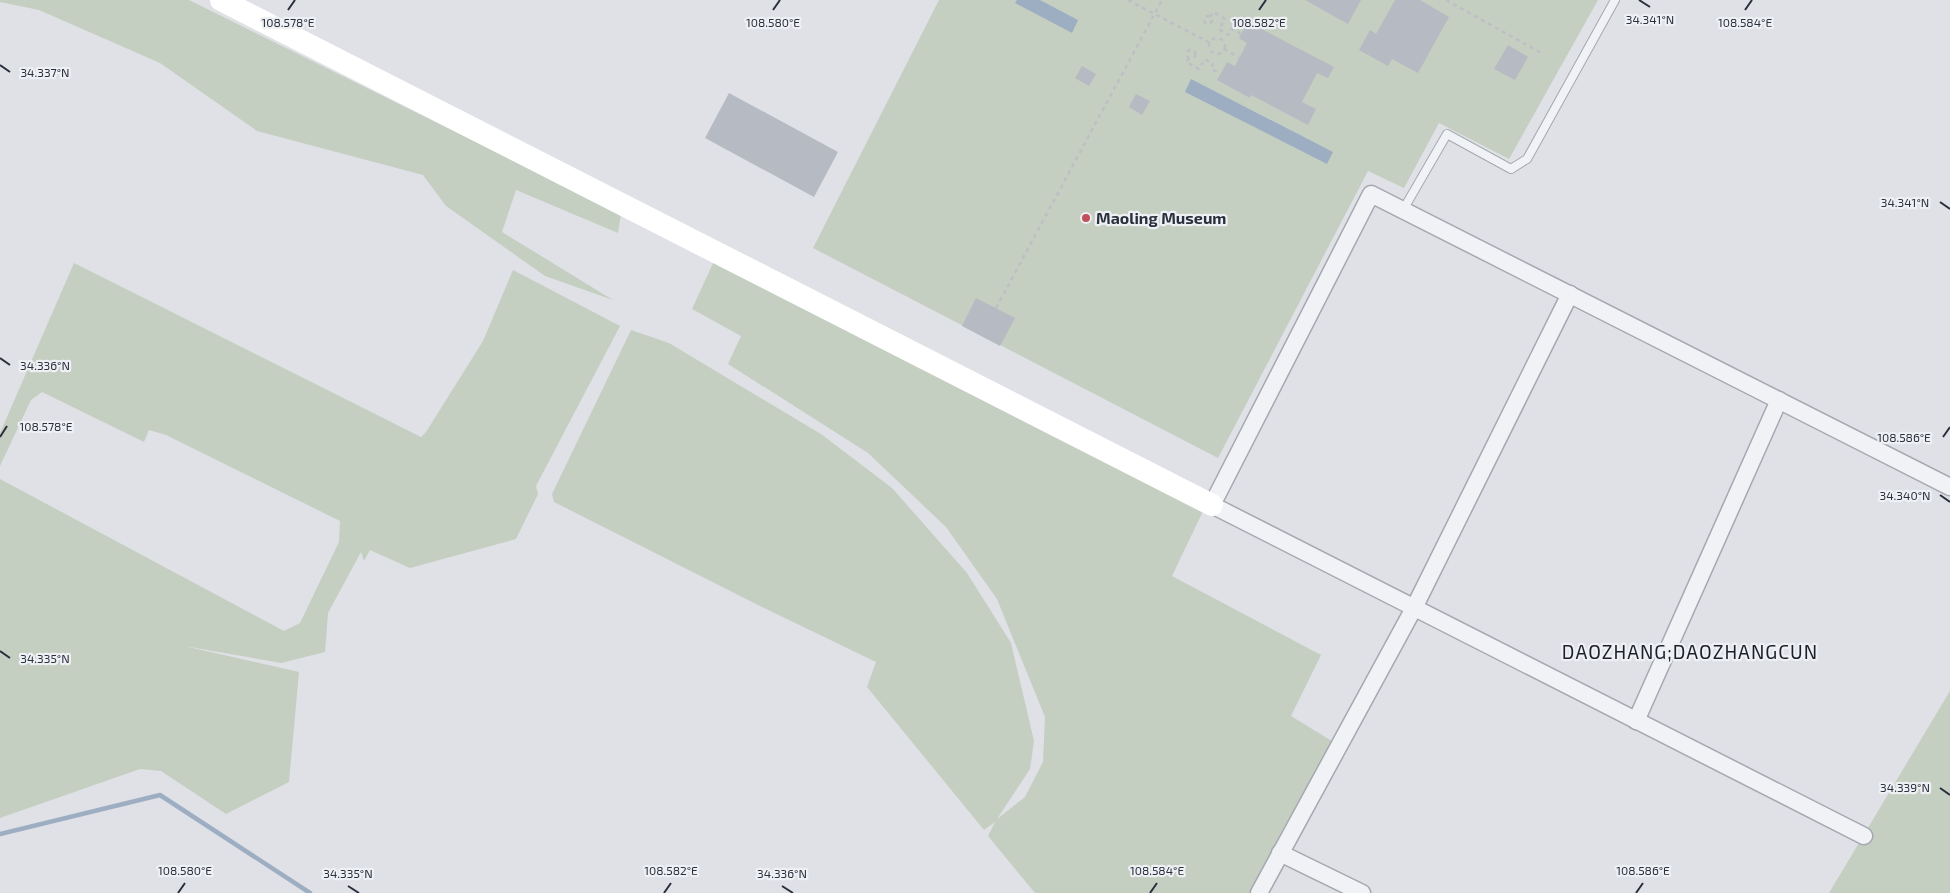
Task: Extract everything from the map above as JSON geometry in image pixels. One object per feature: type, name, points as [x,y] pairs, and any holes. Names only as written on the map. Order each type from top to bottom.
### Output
[{"type":"main road","points":[[224,1],[1212,505]]},
{"type":"street","points":[[1864,836],[1212,505],[1371,194],[1950,487]]},
{"type":"street","points":[[1259,893],[1414,608],[1570,294]]},
{"type":"street","points":[[1636,721],[1779,400]]},
{"type":"street","points":[[1280,853],[1362,893]]},
{"type":"lane","points":[[1403,210],[1448,134],[1511,169],[1527,159],[1615,0]]},
{"type":"path","points":[[1128,0],[1210,43]]},
{"type":"path","points":[[996,308],[1162,0]]},
{"type":"path","points":[[1446,0],[1542,54]]},
{"type":"path","points":[[1210,17],[1213,12],[1225,19],[1219,29],[1228,35],[1232,29],[1241,34]]},
{"type":"path","points":[[1220,39],[1224,32]]},
{"type":"path","points":[[1215,38],[1220,39],[1224,42],[1224,50],[1218,54],[1213,53],[1210,50],[1210,43],[1215,38]]},
{"type":"path","points":[[1224,50],[1239,58]]},
{"type":"path","points":[[1189,58],[1186,62],[1198,70],[1205,59],[1213,64],[1211,68],[1220,74]]},
{"type":"green space","points":[[0,0],[189,0],[621,214],[618,233],[516,190],[502,232],[613,300],[545,276],[446,206],[423,175],[257,131],[160,63],[39,10],[0,2]]},
{"type":"green space","name":"Maoling Museum","points":[[939,0],[1598,0],[1509,159],[1439,123],[1404,188],[1368,171],[1218,458],[813,248]]},
{"type":"green space","points":[[714,261],[1205,507],[1172,576],[1321,655],[1291,716],[1335,743],[1255,893],[1035,893],[988,836],[995,822],[984,830],[867,687],[876,662],[554,502],[552,494],[631,330],[669,343],[821,434],[892,488],[967,573],[1011,643],[1034,741],[1030,769],[997,819],[1025,797],[1043,762],[1045,717],[997,599],[946,527],[868,453],[728,364],[741,336],[692,309]]},
{"type":"green space","points":[[74,263],[421,437],[483,341],[513,270],[620,326],[536,486],[538,494],[516,539],[410,568],[370,550],[364,561],[361,552],[328,613],[325,652],[281,663],[184,646],[299,672],[289,782],[226,814],[161,771],[140,769],[0,818],[0,479],[284,631],[300,623],[339,542],[340,521],[166,435],[149,430],[144,442],[42,392],[31,400],[0,466],[0,433]]},
{"type":"green space","points":[[1950,691],[1950,893],[1829,893]]},
{"type":"water","points":[[1017,0],[1040,0],[1078,20],[1072,33],[1015,3]]},
{"type":"water","points":[[1191,79],[1333,152],[1327,164],[1185,92]]},
{"type":"building","points":[[1305,0],[1361,0],[1348,24]]},
{"type":"building","points":[[1395,0],[1420,0],[1449,17],[1418,73],[1392,59],[1388,66],[1359,50],[1370,30],[1376,34]]},
{"type":"building","points":[[1248,22],[1334,67],[1328,78],[1317,73],[1302,102],[1316,109],[1308,125],[1251,95],[1250,98],[1217,80],[1227,62],[1235,66],[1247,43],[1239,38]]},
{"type":"building","points":[[1508,45],[1528,57],[1515,80],[1494,69]]},
{"type":"building","points":[[1082,66],[1096,74],[1089,86],[1075,78]]},
{"type":"building","points":[[729,93],[838,152],[814,197],[705,138]]},
{"type":"building","points":[[1136,94],[1150,101],[1142,115],[1129,107]]},
{"type":"building","points":[[976,298],[1015,318],[1000,346],[962,326]]},
{"type":"waterway","points":[[0,834],[160,795],[310,893]]},
{"type":"place","name":"Maoling Museum","points":[[1086,218]]},
{"type":"district","name":"DAOZHANG;DAOZHANGCUN","points":[[1690,652]]}]
